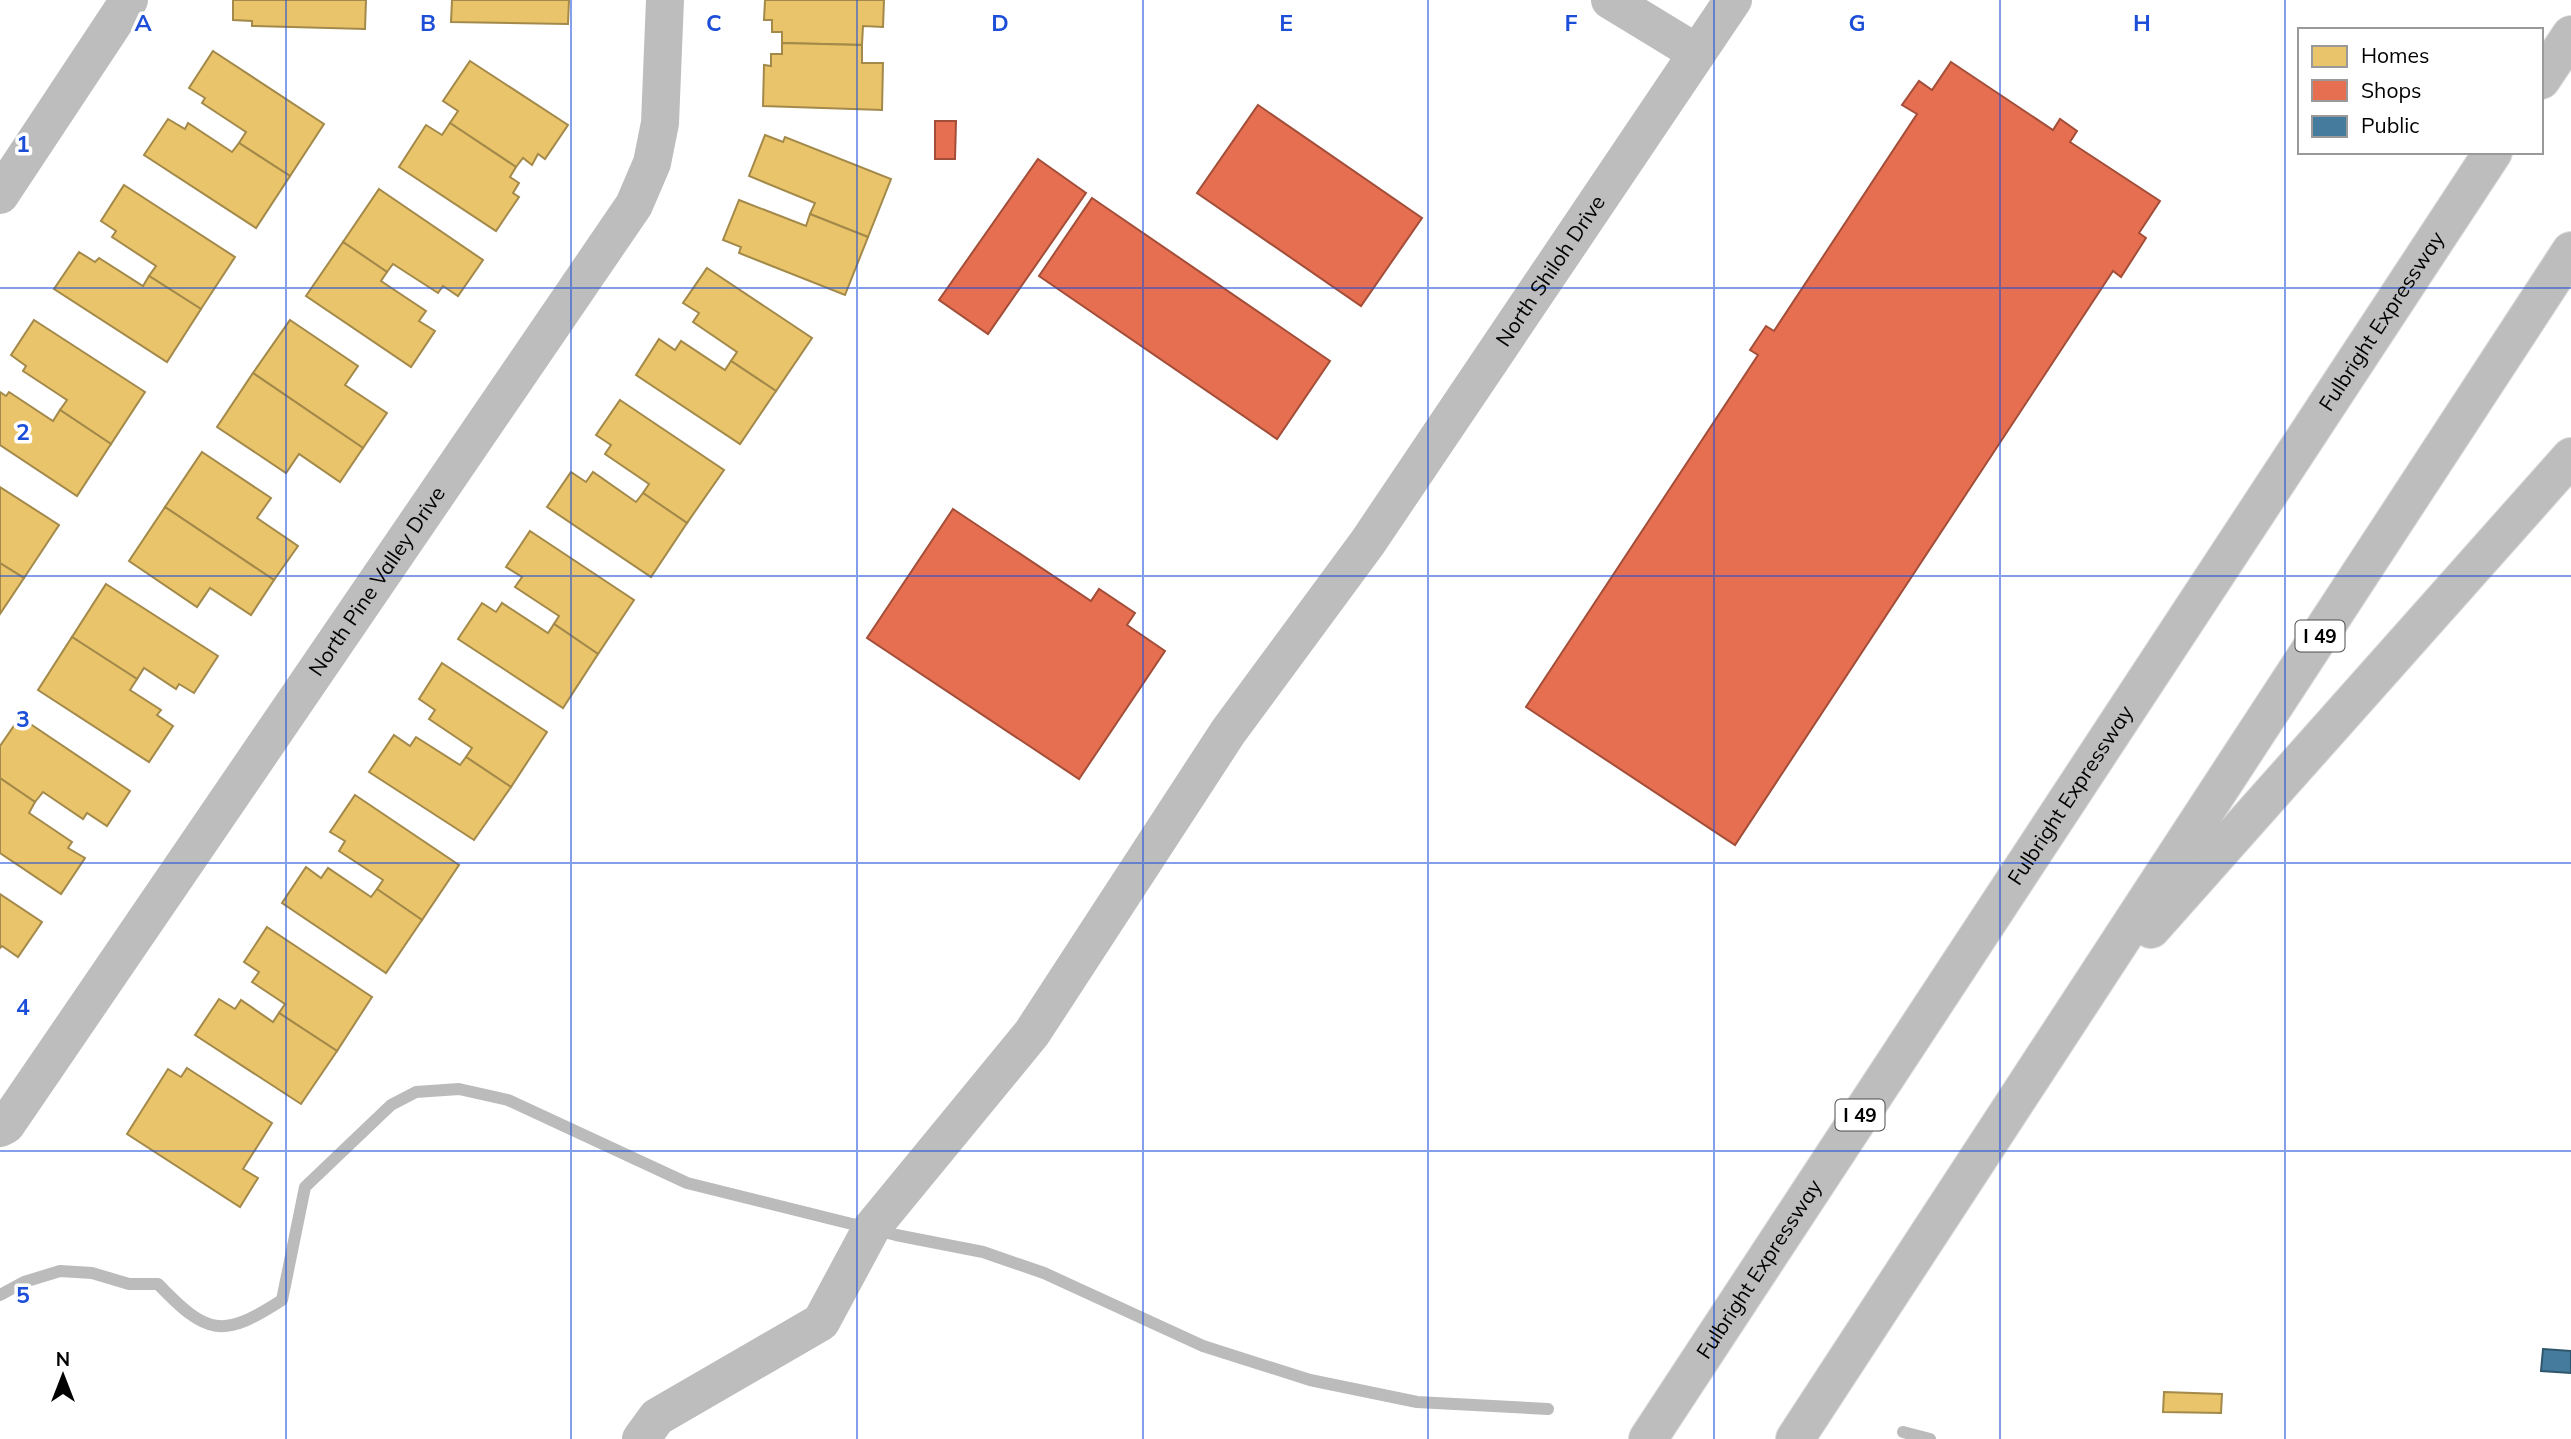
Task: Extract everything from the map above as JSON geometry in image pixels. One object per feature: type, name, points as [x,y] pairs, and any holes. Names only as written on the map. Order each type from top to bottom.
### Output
[{"type":"main road","points":[[0,195],[129,0]]},
{"type":"main road","name":"North Pine Valley Drive","points":[[0,1128],[6,1125],[22,1102],[634,205],[652,163],[660,123],[665,0]]},
{"type":"main road","points":[[1610,0],[1697,53]]},
{"type":"main road","name":"North Shiloh Drive","points":[[641,1439],[657,1417],[821,1322],[871,1229],[1032,1032],[1227,732],[1368,542],[1733,0]]},
{"type":"main road","points":[[2543,77],[2571,35]]},
{"type":"main road","name":"Fulbright Expressway","points":[[1648,1439],[2492,154]]},
{"type":"main road","name":"I 49","points":[[1795,1439],[2571,251]]},
{"type":"main road","points":[[2068,1021],[2571,457]]},
{"type":"building: Homes","points":[[233,0],[366,0],[365,29],[252,26],[252,21],[233,20]]},
{"type":"building: Homes","points":[[452,0],[569,0],[568,24],[451,22]]},
{"type":"building: Homes","points":[[765,0],[884,0],[883,27],[863,26],[862,45],[782,43],[782,32],[772,32],[772,20],[764,20]]},
{"type":"building: Homes","points":[[782,43],[862,45],[862,63],[883,63],[882,110],[763,106],[764,65],[771,66],[771,54],[782,54]]},
{"type":"building: Homes","points":[[213,51],[324,124],[290,176],[239,143],[246,132],[202,103],[205,98],[189,88]]},
{"type":"building: Homes","points":[[470,61],[568,125],[545,159],[538,154],[532,165],[523,158],[516,167],[450,123],[458,111],[443,101]]},
{"type":"building: Homes","points":[[168,119],[185,129],[188,123],[232,152],[239,143],[290,176],[256,228],[144,155]]},
{"type":"building: Homes","points":[[450,123],[516,167],[510,177],[519,183],[513,193],[519,197],[496,231],[399,167],[426,125],[442,135]]},
{"type":"building: Homes","points":[[765,135],[783,142],[785,137],[891,179],[868,237],[810,214],[815,203],[749,176]]},
{"type":"building: Homes","points":[[124,185],[235,257],[201,309],[149,276],[156,266],[112,237],[116,231],[101,221]]},
{"type":"building: Homes","points":[[379,189],[483,260],[458,296],[443,286],[438,293],[393,264],[387,272],[343,242]]},
{"type":"building: Homes","points":[[739,200],[806,226],[810,214],[868,237],[845,295],[739,253],[741,247],[723,240]]},
{"type":"building: Homes","points":[[343,242],[387,272],[381,281],[426,311],[419,321],[435,331],[411,367],[306,296]]},
{"type":"building: Homes","points":[[79,252],[95,262],[99,258],[143,286],[149,276],[201,309],[167,362],[54,289]]},
{"type":"building: Homes","points":[[707,268],[812,338],[776,391],[731,361],[737,352],[693,322],[699,313],[683,303]]},
{"type":"building: Homes","points":[[34,320],[145,392],[111,444],[60,410],[67,400],[23,371],[26,366],[11,355]]},
{"type":"building: Homes","points":[[290,320],[358,366],[345,385],[387,413],[363,448],[253,373]]},
{"type":"building: Homes","points":[[659,339],[675,350],[681,341],[725,370],[731,361],[776,391],[740,444],[636,375]]},
{"type":"building: Homes","points":[[253,373],[363,448],[340,482],[299,454],[286,473],[217,427]]},
{"type":"building: Homes","points":[[0,392],[6,396],[9,392],[53,421],[60,410],[111,444],[77,496],[0,445]]},
{"type":"building: Homes","points":[[620,400],[724,470],[687,523],[643,493],[649,484],[605,454],[611,445],[596,435]]},
{"type":"building: Homes","points":[[202,452],[271,498],[257,518],[298,546],[274,580],[165,507]]},
{"type":"building: Homes","points":[[571,472],[586,482],[593,472],[636,502],[643,493],[687,523],[651,577],[547,507]]},
{"type":"building: Homes","points":[[0,487],[59,525],[24,578],[0,563]]},
{"type":"building: Homes","points":[[165,507],[274,580],[251,615],[210,588],[197,607],[129,561]]},
{"type":"building: Homes","points":[[530,531],[634,600],[598,654],[554,624],[559,616],[515,587],[522,577],[506,567]]},
{"type":"building: Homes","points":[[0,563],[24,578],[0,614]]},
{"type":"building: Homes","points":[[106,584],[218,656],[194,693],[179,684],[176,689],[144,668],[137,679],[72,637]]},
{"type":"building: Homes","points":[[482,603],[496,612],[502,603],[548,633],[554,624],[598,654],[563,708],[458,639]]},
{"type":"building: Homes","points":[[72,637],[137,679],[130,690],[161,710],[157,715],[173,726],[149,762],[38,690]]},
{"type":"building: Homes","points":[[442,663],[547,732],[511,787],[466,757],[472,748],[429,719],[435,710],[419,699]]},
{"type":"building: Homes","points":[[20,717],[130,791],[107,826],[87,813],[83,819],[43,792],[35,802],[0,778],[0,746]]},
{"type":"building: Homes","points":[[394,735],[410,746],[416,737],[460,765],[466,757],[511,787],[474,840],[369,772]]},
{"type":"building: Homes","points":[[0,778],[35,802],[29,813],[72,842],[68,848],[85,858],[61,894],[0,853]]},
{"type":"building: Homes","points":[[355,795],[459,865],[422,920],[377,889],[383,880],[339,851],[345,841],[330,832]]},
{"type":"building: Homes","points":[[306,867],[321,878],[328,868],[371,897],[377,889],[422,920],[386,973],[282,903]]},
{"type":"building: Homes","points":[[0,894],[42,922],[18,957],[2,946],[0,948]]},
{"type":"building: Homes","points":[[267,927],[372,997],[337,1051],[279,1013],[285,1004],[252,982],[259,972],[244,962]]},
{"type":"building: Homes","points":[[219,999],[235,1009],[241,1000],[273,1022],[279,1013],[337,1051],[301,1104],[195,1035]]},
{"type":"building: Homes","points":[[187,1068],[272,1123],[243,1169],[258,1178],[240,1207],[127,1134],[168,1069],[181,1077]]},
{"type":"building: Homes","points":[[2164,1392],[2222,1394],[2221,1413],[2163,1412]]},
{"type":"building: Shops","points":[[1951,62],[2053,130],[2060,119],[2077,131],[2070,142],[2160,201],[2139,233],[2146,238],[2121,277],[2113,271],[1735,845],[1526,707],[1758,355],[1750,350],[1766,326],[1774,331],[1917,114],[1902,105],[1919,81],[1932,90]]},
{"type":"building: Shops","points":[[1258,105],[1422,218],[1361,306],[1197,193]]},
{"type":"building: Shops","points":[[935,121],[956,121],[955,159],[935,159]]},
{"type":"building: Shops","points":[[1038,159],[1086,193],[988,334],[939,300]]},
{"type":"building: Shops","points":[[1092,198],[1330,361],[1277,439],[1039,276]]},
{"type":"building: Shops","points":[[953,509],[1091,601],[1099,589],[1135,613],[1127,625],[1165,651],[1079,779],[867,638]]},
{"type":"building: Public","points":[[2543,1349],[2571,1351],[2571,1373],[2541,1371]]},
{"type":"waterway","points":[[0,1295],[24,1282],[60,1271],[92,1273],[129,1284],[158,1284],[190,1314],[203,1322],[229,1326],[244,1321],[282,1300],[305,1187],[391,1105],[416,1092],[459,1089],[508,1100],[687,1183],[896,1235],[983,1252],[1044,1273],[1203,1346],[1310,1380],[1417,1402],[1548,1409]]},
{"type":"waterway","points":[[1903,1432],[1930,1439]]}]
